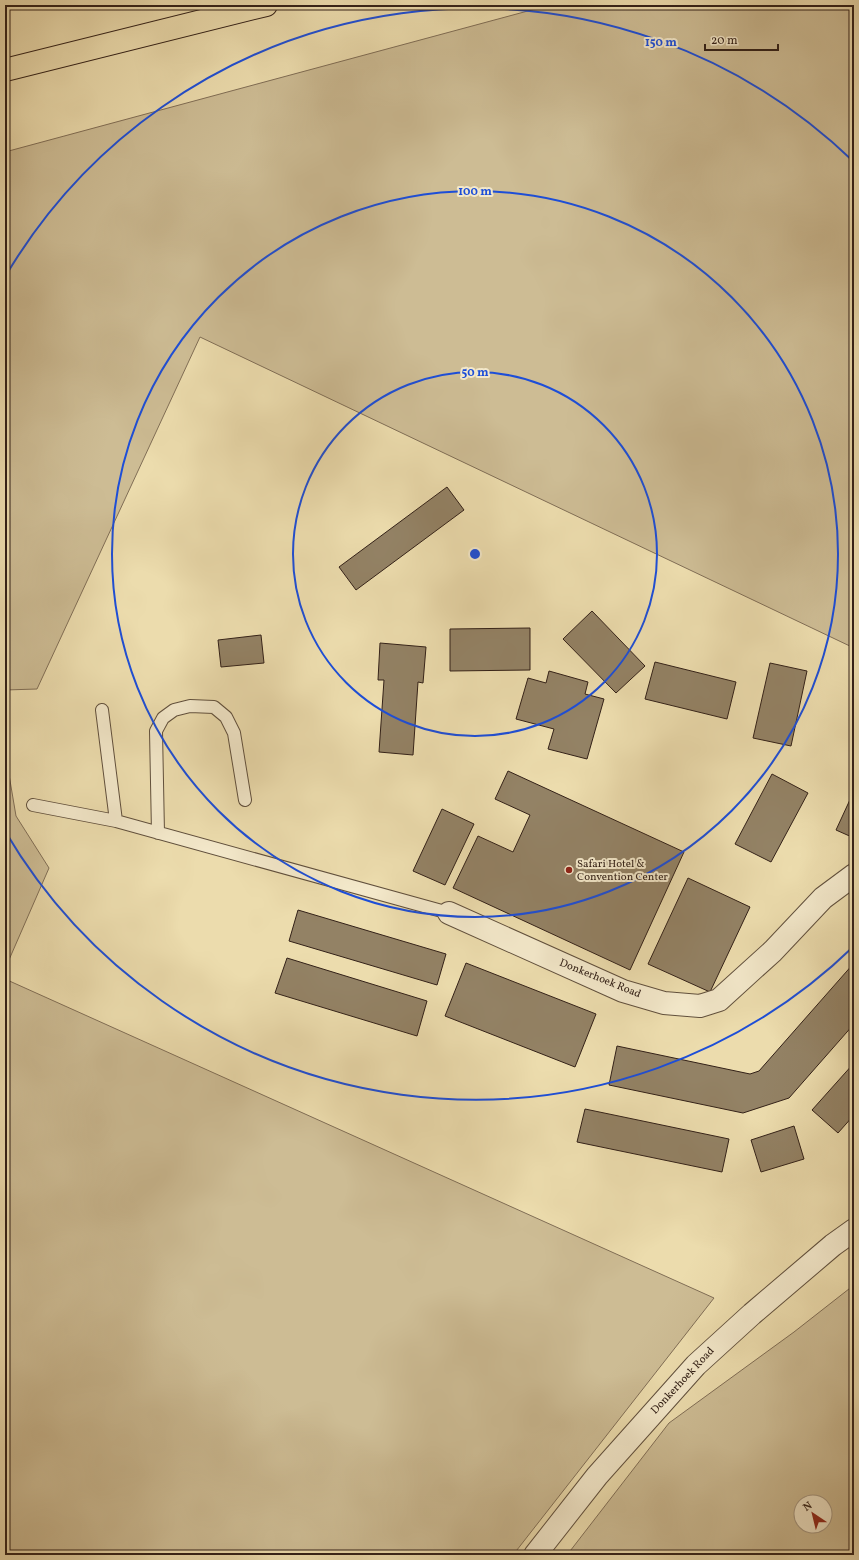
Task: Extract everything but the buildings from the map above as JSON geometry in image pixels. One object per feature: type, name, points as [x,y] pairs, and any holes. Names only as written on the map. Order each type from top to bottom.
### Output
[{"type":"highway","points":[[5,70],[266,5]]},
{"type":"street","name":"Donkerhoek Road","points":[[449,913],[623,991],[664,1003],[700,1006],[719,1000],[773,951],[823,898],[854,875]]},
{"type":"street","name":"Donkerhoek Road","points":[[535,1555],[597,1476],[696,1364],[833,1245],[854,1230]]},
{"type":"lane","points":[[158,833],[156,731],[163,718],[174,710],[190,706],[214,707],[226,717],[234,733],[245,800]]},
{"type":"lane","points":[[102,710],[116,821]]},
{"type":"lane","points":[[33,805],[116,821],[449,913]]},
{"type":"shaded area","points":[[550,5],[854,5],[854,648],[200,337],[37,689],[5,690],[5,152]]},
{"type":"shaded area","points":[[5,751],[16,816],[49,868],[5,969]]},
{"type":"shaded area","points":[[5,979],[714,1298],[513,1555],[5,1555]]},
{"type":"shaded area","points":[[854,1285],[854,1555],[567,1555],[669,1423],[794,1332]]},
{"type":"place","name":"Safari Hotel & Convention Center","points":[[569,870]]}]
